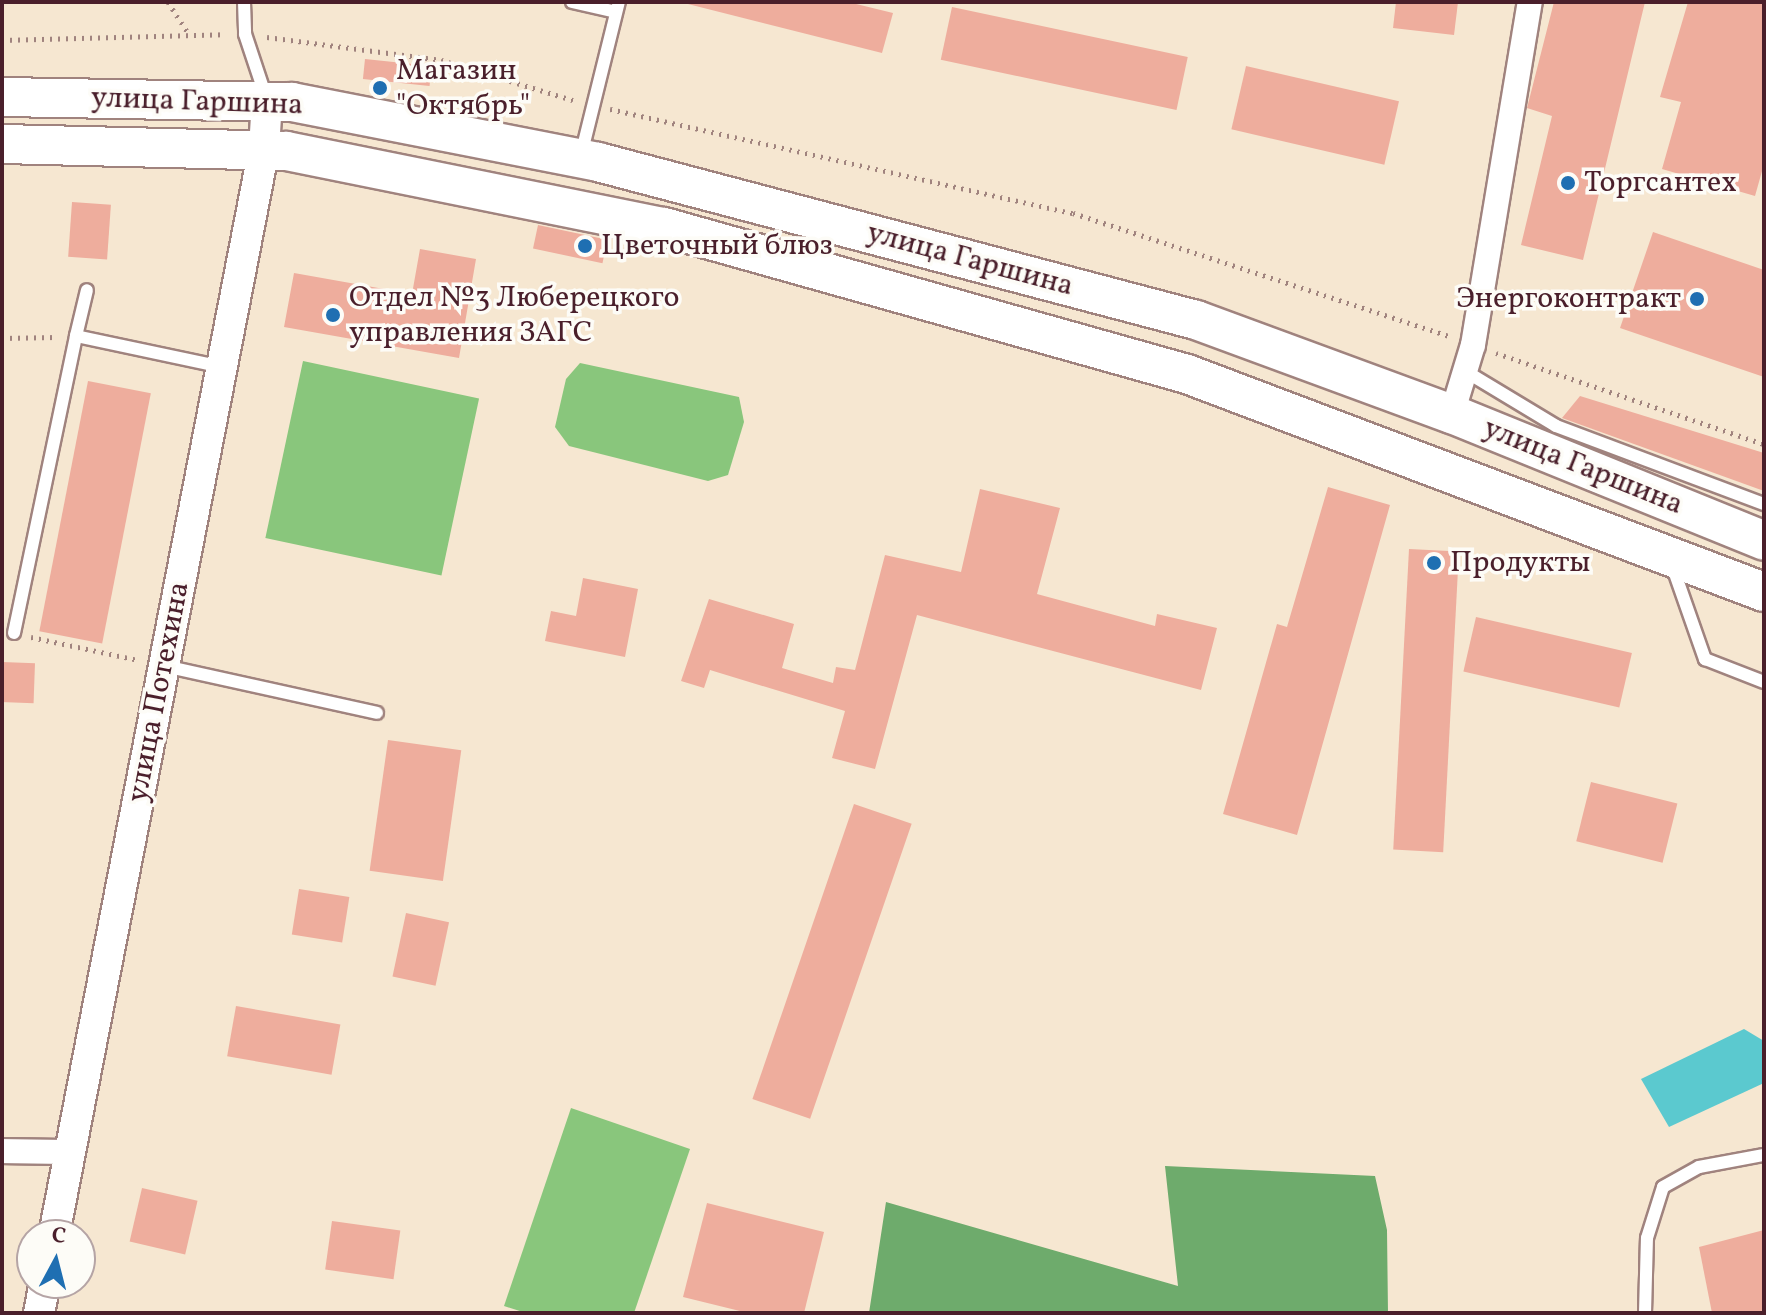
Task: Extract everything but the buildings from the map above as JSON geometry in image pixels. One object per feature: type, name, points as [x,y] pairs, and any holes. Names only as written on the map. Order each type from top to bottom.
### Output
[{"type":"main road","name":"улица Гаршина","points":[[2,97],[267,100],[581,158],[1196,320],[1452,414],[1764,541]]},
{"type":"main road","name":"улица Гаршина","points":[[2,144],[264,149],[664,227],[1171,370],[1764,592]]},
{"type":"street","points":[[1452,414],[1473,345],[1530,2]]},
{"type":"street","name":"улица Потехина","points":[[57,1219],[264,149],[267,100]]},
{"type":"street","points":[[2,1151],[71,1152]]},
{"type":"lane","points":[[244,2],[245,34],[267,100]]},
{"type":"lane","points":[[572,2],[617,7],[581,158]]},
{"type":"lane","points":[[14,633],[87,290]]},
{"type":"lane","points":[[76,336],[222,367]]},
{"type":"lane","points":[[1465,371],[1556,426],[1764,504]]},
{"type":"lane","points":[[1668,555],[1705,659],[1764,682]]},
{"type":"lane","points":[[164,666],[377,713]]},
{"type":"lane","points":[[1645,1313],[1647,1238],[1663,1187],[1699,1167],[1764,1155]]},
{"type":"path","points":[[168,2],[190,35]]},
{"type":"path","points":[[2,40],[245,34],[441,60],[592,105],[1073,213],[1764,444]]},
{"type":"path","points":[[2,338],[76,336]]},
{"type":"path","points":[[14,633],[164,666]]},
{"type":"green space","points":[[303,361],[479,398],[441,575],[265,538]]},
{"type":"green space","points":[[580,363],[739,397],[744,422],[728,475],[708,481],[569,446],[555,427],[566,379]]},
{"type":"green space","points":[[571,1108],[690,1149],[634,1313],[526,1313],[504,1306]]},
{"type":"green space","points":[[1165,1166],[1375,1176],[1387,1230],[1388,1313],[869,1313],[886,1202],[1178,1286]]},
{"type":"water","points":[[1744,1029],[1764,1041],[1764,1083],[1669,1127],[1641,1079]]},
{"type":"place","name":"Магазин \"Октябрь\"","points":[[380,88]]},
{"type":"place","name":"Торгсантех","points":[[1568,183]]},
{"type":"place","name":"Цветочный блюз","points":[[585,246]]},
{"type":"place","name":"Энергоконтракт","points":[[1697,299]]},
{"type":"place","name":"Отдел №3 Люберецкого управления ЗАГС","points":[[333,315]]},
{"type":"place","name":"Продукты","points":[[1434,563]]}]
